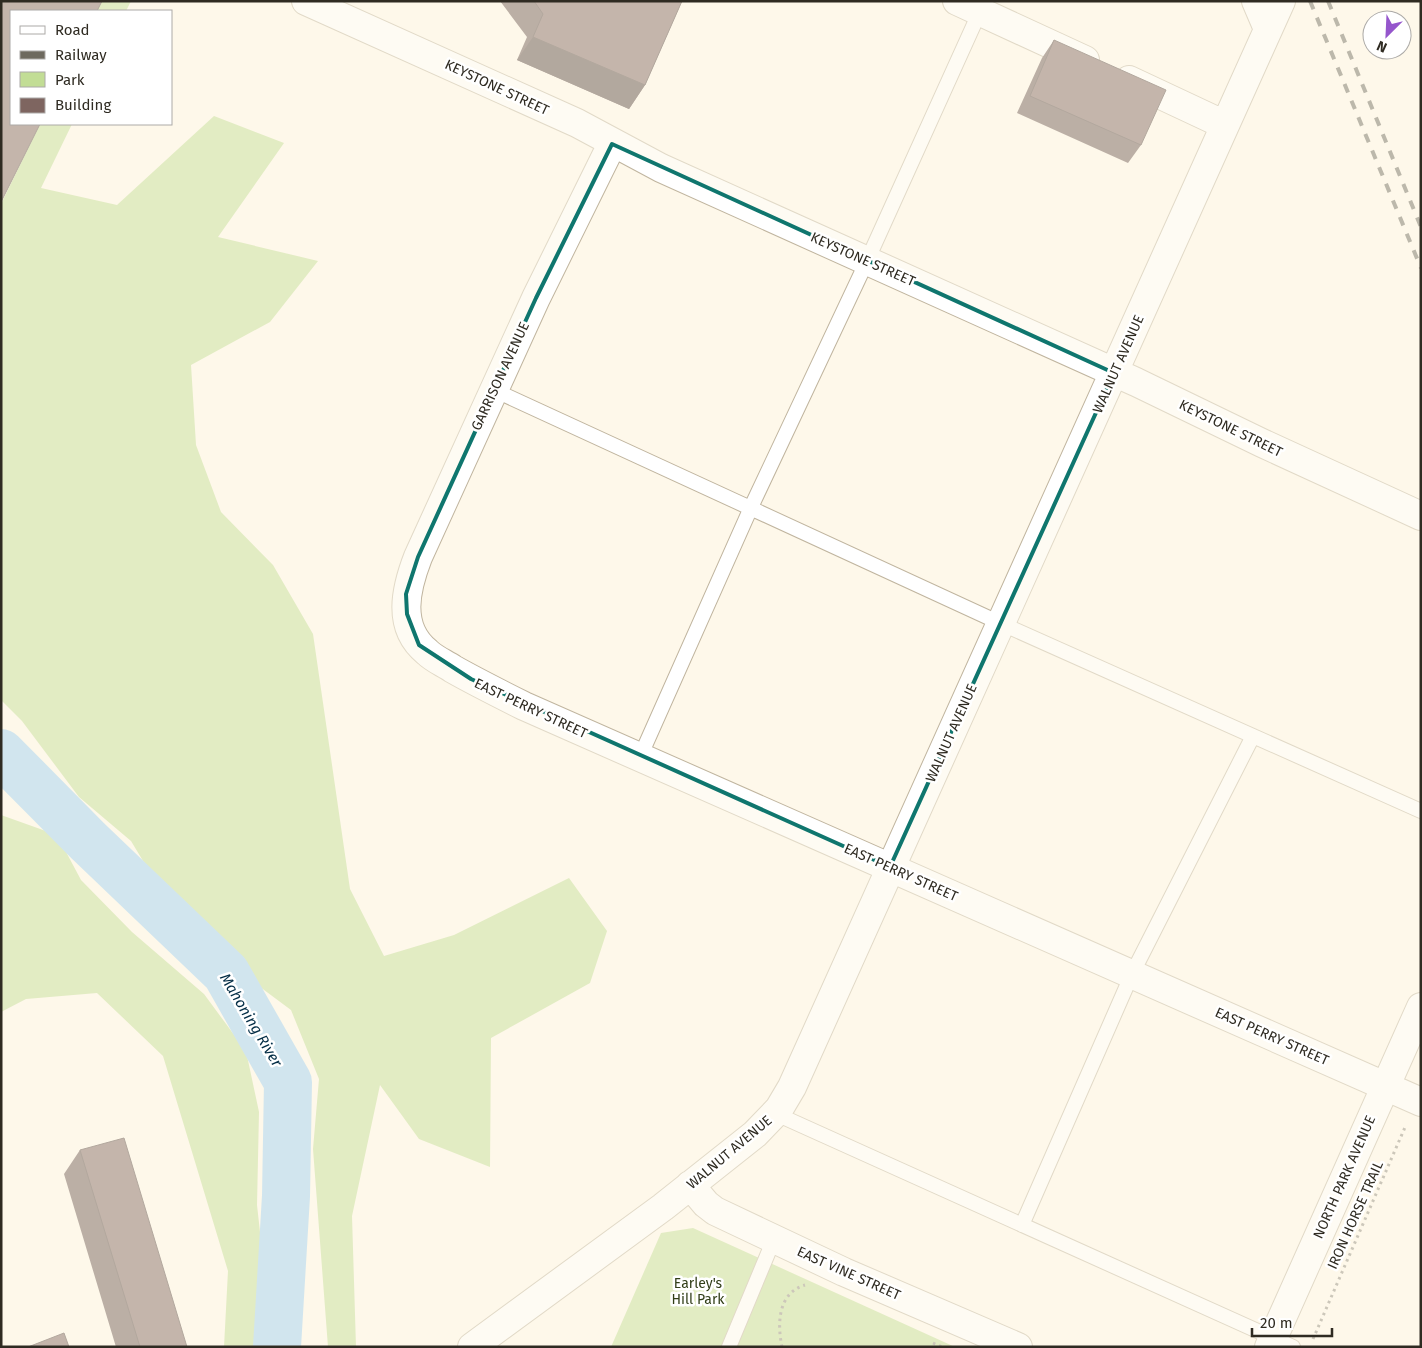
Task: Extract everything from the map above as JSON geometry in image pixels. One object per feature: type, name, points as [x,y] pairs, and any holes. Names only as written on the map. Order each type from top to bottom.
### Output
[{"type":"street","name":"KEYSTONE STREET","points":[[306,1],[577,123],[612,144],[661,168],[1114,373],[1421,516]]},
{"type":"street","points":[[1256,1],[1268,29]]},
{"type":"street","name":"WALNUT AVENUE","points":[[472,1347],[663,1207],[755,1134],[774,1114],[792,1087],[1281,1]]},
{"type":"street","points":[[974,5],[1225,125]]},
{"type":"street","name":"GARRISON AVENUE","points":[[406,614],[406,594],[418,557],[536,298],[612,144]]},
{"type":"street","name":"EAST PERRY STREET","points":[[406,614],[409,627],[419,645],[427,653],[471,679],[524,706],[1419,1101]]},
{"type":"street","name":"NORTH PARK AVENUE","points":[[1278,1344],[1385,1086],[1421,1007]]},
{"type":"street","name":"EAST VINE STREET","points":[[690,1185],[706,1204],[715,1211],[844,1272],[1018,1347]]},
{"type":"lane","points":[[640,757],[750,508],[867,261],[974,5]]},
{"type":"lane","points":[[494,390],[1000,624],[1421,811]]},
{"type":"lane","points":[[1022,1225],[1132,974],[1253,736]]},
{"type":"lane","points":[[774,1114],[1022,1225],[1278,1344]]},
{"type":"lane","points":[[729,1347],[774,1239]]},
{"type":"path","name":"IRON HORSE TRAIL","points":[[1309,1347],[1419,1101]]},
{"type":"path","points":[[782,1347],[778,1330],[780,1314],[786,1298],[797,1287],[808,1284]]},
{"type":"highlighted area","points":[[612,144],[1114,373],[890,867],[471,679],[419,645],[407,614],[406,594],[418,557],[536,298]]},
{"type":"green space","points":[[100,1],[131,1],[126,10],[96,10]]},
{"type":"green space","points":[[214,116],[284,143],[218,237],[318,261],[270,322],[191,365],[196,445],[221,512],[273,565],[313,634],[350,889],[384,956],[454,935],[569,878],[607,931],[590,983],[491,1038],[490,1167],[419,1139],[380,1085],[352,1216],[356,1347],[328,1347],[313,1149],[319,1079],[291,1010],[252,981],[202,930],[163,894],[131,841],[79,797],[22,721],[1,700],[1,204],[40,125],[72,125],[41,188],[117,205]]},
{"type":"green space","points":[[1,815],[57,835],[81,880],[132,932],[204,994],[246,1051],[259,1112],[257,1205],[265,1277],[260,1347],[224,1347],[228,1271],[163,1056],[97,993],[26,999],[1,1012]]},
{"type":"green space","name":"Earley's Hill Park","points":[[693,1228],[955,1347],[611,1347],[661,1233]]},
{"type":"building","points":[[1,1],[102,1],[98,10],[10,10],[10,125],[40,125],[1,202]]},
{"type":"building","points":[[534,1],[682,1],[645,85],[533,37],[543,14]]},
{"type":"building","points":[[1054,40],[1166,90],[1141,145],[1030,96]]},
{"type":"building","points":[[124,1138],[187,1347],[140,1347],[80,1150]]},
{"type":"building","points":[[64,1333],[69,1347],[28,1347]]},
{"type":"waterway","name":"Mahoning River","points":[[1,753],[88,841],[226,973],[288,1082],[286,1196],[277,1347]]},
{"type":"railway","points":[[1310,1],[1421,268]]},
{"type":"railway","points":[[1328,1],[1421,227]]}]
